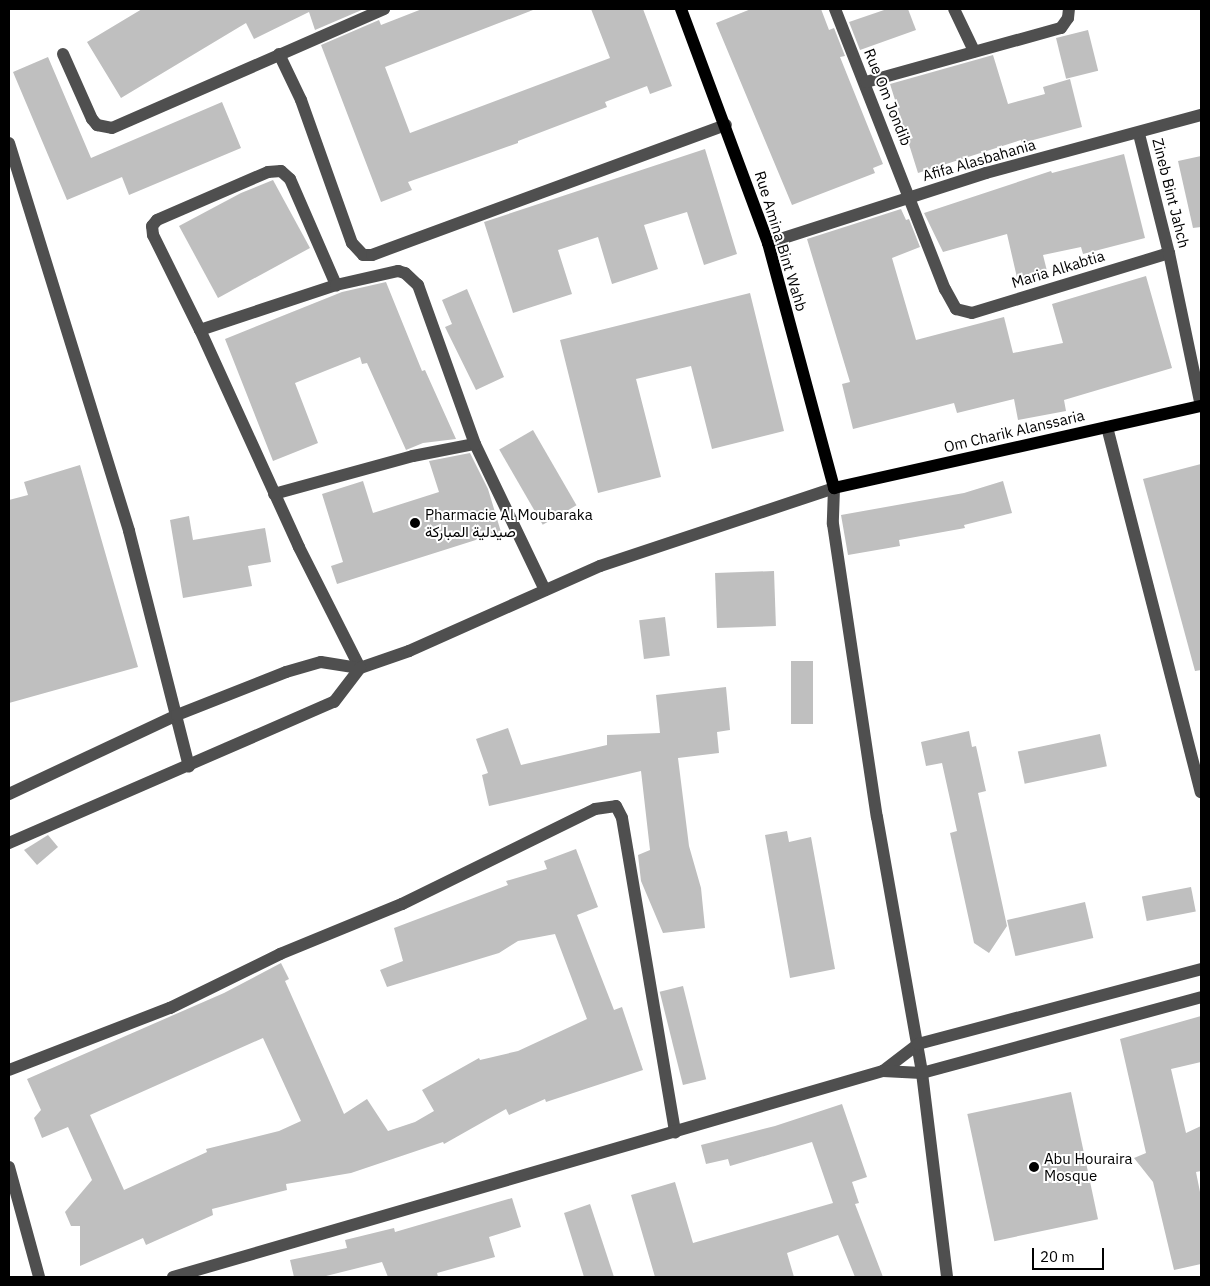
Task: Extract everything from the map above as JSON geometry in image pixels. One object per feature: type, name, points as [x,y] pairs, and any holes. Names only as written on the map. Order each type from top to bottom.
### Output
[{"type":"main road","name":"Rue Amina Bint Wahb","points":[[681,9],[726,125],[768,243],[834,488]]},
{"type":"main road","name":"Om Charik Alanssaria","points":[[834,488],[1201,406]]},
{"type":"street","points":[[63,54],[92,119],[97,125],[112,128],[384,9]]},
{"type":"street","name":"Rue Om Jondib","points":[[835,9],[866,82],[945,289],[956,309]]},
{"type":"street","points":[[954,9],[974,51]]},
{"type":"street","points":[[866,82],[1061,28],[1065,24],[1069,9]]},
{"type":"street","points":[[279,54],[297,91],[352,243],[363,255],[372,255],[726,125]]},
{"type":"street","name":"Afifa Alasbahania","points":[[768,243],[986,173],[1140,134],[1201,116]]},
{"type":"street","name":"Zineb Bint Jahch","points":[[1140,134],[1169,253],[1201,406]]},
{"type":"street","points":[[9,143],[129,531],[189,766]]},
{"type":"street","points":[[336,285],[287,174],[268,172],[157,220],[152,226],[153,235],[200,330],[274,494],[360,668]]},
{"type":"street","name":"Maria Alkabtia","points":[[956,309],[972,313],[1169,253]]},
{"type":"street","points":[[200,330],[336,285],[398,271],[414,280],[475,444],[546,590]]},
{"type":"street","points":[[1107,427],[1201,792]]},
{"type":"street","points":[[274,494],[413,456],[475,444]]},
{"type":"street","points":[[9,794],[177,715],[286,672],[321,662],[360,668],[409,651],[600,566],[834,488],[833,524],[876,807],[918,1044],[946,1277]]},
{"type":"street","points":[[9,843],[334,702],[360,668]]},
{"type":"street","points":[[9,1070],[170,1008],[280,954],[402,904],[595,809],[616,806],[622,818],[675,1133]]},
{"type":"street","points":[[883,1071],[918,1044],[1201,970]]},
{"type":"street","points":[[173,1277],[675,1133],[883,1071],[922,1073],[1201,997]]},
{"type":"street","points":[[9,1167],[39,1277]]},
{"type":"building","points":[[142,9],[364,9],[315,30],[309,12],[254,39],[246,23],[121,98],[87,42]]},
{"type":"building","points":[[422,9],[533,10],[385,67],[410,133],[610,58],[591,9],[643,9],[672,86],[650,94],[647,86],[605,102],[607,107],[518,141],[518,143],[408,182],[412,190],[381,202],[321,45],[379,20],[381,25]]},
{"type":"building","points":[[751,9],[821,9],[829,30],[834,28],[845,56],[840,57],[883,164],[873,168],[875,173],[792,205],[716,23]]},
{"type":"building","points":[[887,9],[908,9],[916,30],[860,50],[849,22]]},
{"type":"building","points":[[1088,30],[1098,71],[1066,79],[1056,38]]},
{"type":"building","points":[[993,55],[1008,104],[1045,94],[1043,87],[1070,79],[1082,127],[1022,143],[1021,140],[918,173],[890,84]]},
{"type":"building","points":[[48,57],[91,158],[222,102],[241,148],[129,195],[122,177],[67,200],[13,72]]},
{"type":"building","points":[[705,149],[737,254],[704,265],[687,212],[644,225],[658,269],[612,284],[598,237],[558,250],[572,294],[513,313],[484,222]]},
{"type":"building","points":[[1124,154],[1145,238],[1083,254],[1081,247],[1043,255],[1048,275],[1018,282],[1007,234],[943,252],[924,213],[1051,171],[1052,173]]},
{"type":"building","points":[[1201,156],[1201,227],[1193,228],[1178,161]]},
{"type":"building","points":[[273,180],[310,248],[218,298],[179,226],[241,193]]},
{"type":"building","points":[[901,209],[906,220],[909,219],[920,247],[892,258],[916,340],[1004,317],[1013,353],[1063,343],[1052,304],[1146,276],[1172,368],[1064,400],[1066,411],[1018,420],[1014,399],[957,413],[954,403],[853,429],[842,384],[850,382],[807,239]]},
{"type":"building","points":[[386,282],[422,371],[425,370],[456,439],[423,443],[406,450],[367,363],[362,364],[360,357],[295,383],[318,443],[273,461],[225,339],[342,292]]},
{"type":"building","points":[[467,289],[504,377],[476,390],[445,327],[452,324],[442,300]]},
{"type":"building","points":[[750,293],[784,431],[712,449],[691,366],[636,379],[661,477],[598,493],[560,340]]},
{"type":"building","points":[[533,430],[576,505],[543,525],[499,450]]},
{"type":"building","name":"Pharmacie Al Moubaraka صيدلية المباركة","points":[[470,453],[488,489],[501,532],[337,584],[331,566],[343,562],[322,494],[363,481],[373,513],[439,492],[429,461]]},
{"type":"building","points":[[1201,464],[1201,670],[1195,671],[1143,479]]},
{"type":"building","points":[[80,465],[138,667],[9,703],[9,500],[28,495],[24,482]]},
{"type":"building","points":[[1003,481],[1012,513],[964,525],[965,528],[899,540],[900,546],[848,555],[841,515],[964,493]]},
{"type":"building","points":[[189,516],[193,540],[265,528],[271,562],[248,566],[252,586],[183,598],[170,520]]},
{"type":"building","points":[[774,571],[776,626],[717,628],[715,573]]},
{"type":"building","points":[[665,617],[670,656],[644,659],[639,620]]},
{"type":"building","points":[[791,661],[813,661],[813,724],[791,724]]},
{"type":"building","points":[[726,687],[730,730],[717,732],[719,753],[678,758],[689,846],[701,888],[705,928],[663,933],[641,881],[638,855],[650,850],[641,771],[489,806],[482,775],[488,773],[476,739],[508,728],[521,765],[607,745],[607,735],[660,733],[656,695]]},
{"type":"building","points":[[969,731],[972,747],[976,746],[986,791],[978,793],[1007,926],[989,953],[974,943],[950,833],[957,831],[942,763],[926,766],[921,742]]},
{"type":"building","points":[[1100,734],[1107,766],[1025,784],[1018,751]]},
{"type":"building","points":[[787,831],[789,842],[811,837],[835,969],[790,978],[765,835]]},
{"type":"building","points":[[48,835],[58,847],[37,865],[24,850]]},
{"type":"building","points":[[576,849],[598,907],[577,915],[614,1010],[622,1007],[643,1070],[546,1102],[545,1099],[509,1115],[506,1109],[444,1144],[443,1142],[351,1173],[286,1184],[287,1190],[212,1209],[213,1215],[146,1245],[143,1238],[80,1266],[80,1226],[71,1226],[65,1212],[92,1180],[68,1127],[42,1138],[34,1118],[41,1110],[27,1079],[224,993],[281,963],[289,979],[285,981],[344,1114],[367,1099],[388,1131],[415,1122],[434,1111],[422,1090],[479,1058],[480,1060],[518,1051],[587,1019],[555,934],[518,941],[499,953],[387,987],[380,970],[403,961],[394,928],[508,885],[506,881],[547,869],[544,861]],"holes":[[[263,1038],[301,1121],[279,1131],[206,1149],[207,1152],[124,1190],[90,1115]]]},
{"type":"building","points":[[1191,887],[1196,912],[1147,921],[1142,897]]},
{"type":"building","points":[[1085,902],[1093,938],[1015,956],[1007,920]]},
{"type":"building","points":[[683,986],[706,1079],[683,1085],[660,992]]},
{"type":"building","points":[[1201,1016],[1201,1062],[1171,1069],[1186,1133],[1201,1126],[1201,1171],[1196,1172],[1201,1197],[1201,1264],[1174,1270],[1153,1182],[1134,1158],[1146,1153],[1120,1039]]},
{"type":"building","name":"Abu Houraira Mosque","points":[[1071,1092],[1098,1219],[994,1241],[967,1114]]},
{"type":"building","points":[[842,1104],[867,1177],[852,1182],[859,1203],[855,1204],[883,1277],[855,1277],[838,1235],[787,1253],[794,1277],[655,1277],[631,1195],[675,1182],[693,1243],[833,1203],[812,1142],[730,1166],[728,1159],[706,1164],[701,1145],[775,1126]]},
{"type":"building","points":[[512,1198],[521,1227],[489,1237],[495,1257],[437,1273],[438,1277],[388,1277],[382,1262],[322,1277],[294,1277],[290,1260],[347,1248],[345,1240],[394,1228],[395,1232]]},
{"type":"building","points":[[590,1204],[614,1277],[584,1277],[564,1213]]},
{"type":"place","name":"Pharmacie Al Moubaraka صيدلية المباركة","points":[[415,523]]},
{"type":"place","name":"Abu Houraira Mosque","points":[[1034,1167]]}]
